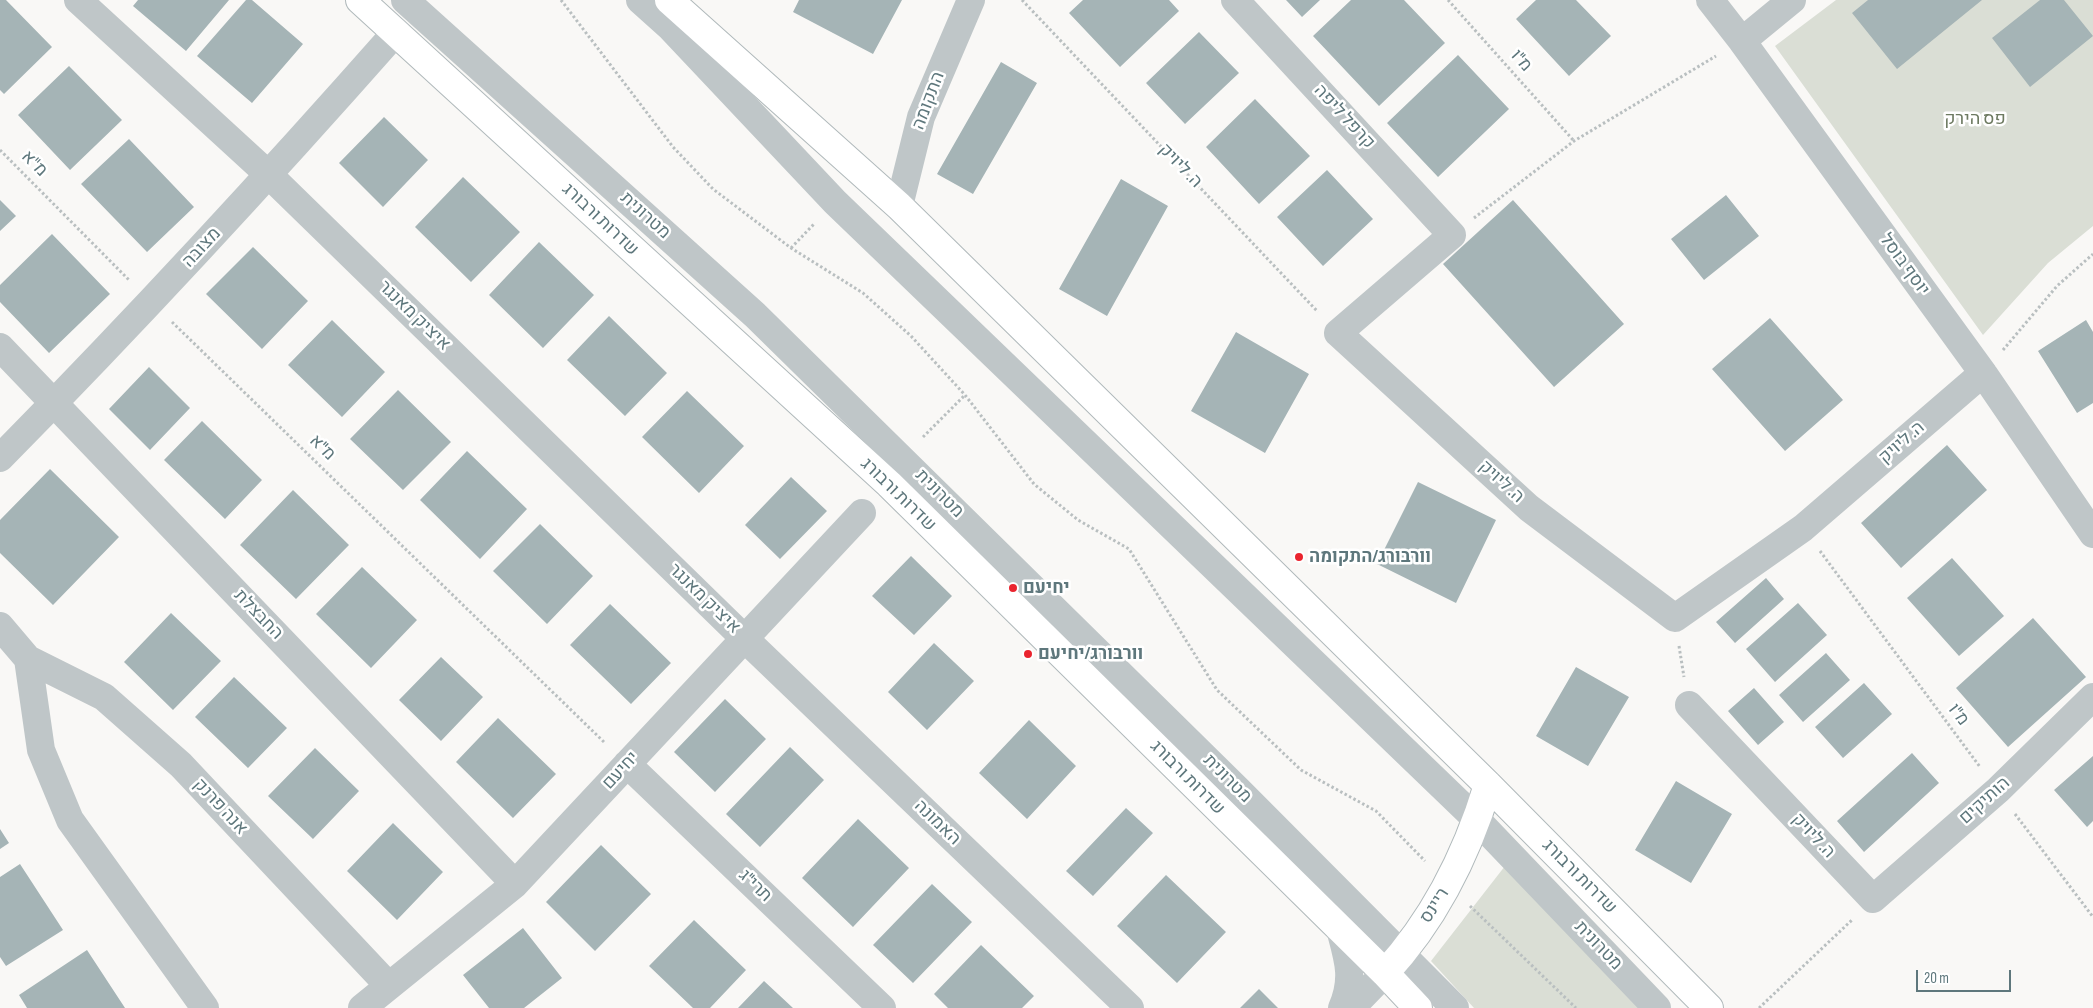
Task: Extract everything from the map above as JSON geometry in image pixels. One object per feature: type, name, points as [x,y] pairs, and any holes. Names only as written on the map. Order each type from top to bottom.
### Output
[{"type":"main road","name":"שדרות ורבורג","points":[[360,0],[888,484],[1340,929],[1394,964],[1418,1008]]},
{"type":"main road","name":"שדרות ורבורג","points":[[668,0],[899,206],[1488,785],[1709,1008]]},
{"type":"main road","name":"ריינס","points":[[1394,964],[1449,885],[1477,820],[1488,785]]},
{"type":"street","name":"איציק מאנגר","points":[[78,0],[269,175],[744,638]]},
{"type":"street","name":"מטרונית","points":[[406,0],[755,315],[902,457],[1394,964],[1454,1008]]},
{"type":"street","name":"מטרונית","points":[[640,0],[669,26],[835,202],[1477,820],[1657,1008]]},
{"type":"street","name":"התקומה","points":[[899,206],[921,117],[971,0]]},
{"type":"street","name":"קרפל ליפה","points":[[1235,0],[1452,235]]},
{"type":"street","name":"יוסף בוסל","points":[[1710,0],[1742,41],[1983,374],[2093,534]]},
{"type":"street","points":[[1742,41],[1792,0]]},
{"type":"street","name":"מצובה","points":[[0,458],[151,303],[269,175],[396,32]]},
{"type":"street","points":[[1338,333],[1452,235]]},
{"type":"street","name":"ה. ליויק","points":[[1338,333],[1529,508],[1675,618],[1803,528],[1983,374]]},
{"type":"street","name":"החבצלת","points":[[0,347],[55,402],[516,884]]},
{"type":"street","name":"יחיעם","points":[[362,1008],[516,884],[862,513]]},
{"type":"street","name":"אנה פרנק","points":[[0,626],[28,659],[104,697],[181,765],[389,986]]},
{"type":"street","name":"האמונה","points":[[744,638],[1130,1008]]},
{"type":"street","points":[[28,659],[41,750],[70,820],[205,1008]]},
{"type":"street","name":"הותיקים","points":[[1873,899],[1998,790],[2093,697]]},
{"type":"street","name":"ה. ליויק","points":[[1689,705],[1873,899]]},
{"type":"street","name":"תרי\"ג","points":[[628,764],[882,1008]]},
{"type":"street","points":[[1340,929],[1349,962],[1351,982],[1342,1008]]},
{"type":"street","name":"ריינס","points":[[1351,1008],[1394,964]]},
{"type":"path","points":[[561,0],[673,147],[713,189],[791,248],[863,293],[911,336],[965,395],[1034,484],[1078,520],[1129,549],[1217,690],[1301,770],[1376,811],[1576,1008]]},
{"type":"path","name":"ה. ליויק","points":[[1022,0],[1338,333]]},
{"type":"path","name":"מ\"ו","points":[[1448,0],[1574,141]]},
{"type":"path","points":[[1452,235],[1574,141],[1742,41]]},
{"type":"path","name":"מ\"א","points":[[0,150],[151,303],[628,764]]},
{"type":"path","points":[[1983,374],[2057,286],[2093,254]]},
{"type":"path","points":[[902,457],[965,395]]},
{"type":"path","name":"מ\"ו","points":[[1803,528],[2093,917]]},
{"type":"path","points":[[1675,618],[1689,705]]},
{"type":"path","points":[[1758,1008],[1873,899]]},
{"type":"green space","name":"פס הירק","points":[[1836,0],[2093,0],[2093,226],[2048,263],[1983,335],[1775,46]]},
{"type":"green space","points":[[1505,866],[1640,1008],[1474,1008],[1431,961]]},
{"type":"building","points":[[0,0],[6,0],[52,47],[4,94],[0,90]]},
{"type":"building","points":[[138,0],[229,0],[186,51],[133,6]]},
{"type":"building","points":[[246,0],[252,0],[303,44],[252,103],[197,56]]},
{"type":"building","points":[[799,0],[902,0],[873,54],[793,12]]},
{"type":"building","points":[[1083,0],[1169,0],[1179,11],[1120,67],[1069,13]]},
{"type":"building","points":[[1286,0],[1320,0],[1302,17]]},
{"type":"building","points":[[1351,0],[1404,0],[1445,43],[1379,106],[1313,36]]},
{"type":"building","points":[[1536,0],[1576,0],[1611,36],[1569,76],[1516,19]]},
{"type":"building","points":[[1868,0],[1982,0],[1897,69],[1852,13]]},
{"type":"building","points":[[2040,0],[2064,0],[2093,36],[2030,87],[1992,38]]},
{"type":"building","points":[[1199,32],[1239,73],[1185,124],[1146,83]]},
{"type":"building","points":[[1458,55],[1509,109],[1438,177],[1387,123]]},
{"type":"building","points":[[1001,62],[1037,83],[973,194],[937,174]]},
{"type":"building","points":[[69,66],[122,120],[70,170],[18,115]]},
{"type":"building","points":[[1255,99],[1310,156],[1259,204],[1206,147]]},
{"type":"building","points":[[384,117],[428,160],[383,207],[339,163]]},
{"type":"building","points":[[129,139],[194,207],[147,252],[81,184]]},
{"type":"building","points":[[1327,170],[1373,219],[1323,266],[1277,217]]},
{"type":"building","points":[[463,177],[520,232],[471,282],[415,227]]},
{"type":"building","points":[[1121,179],[1168,206],[1107,316],[1059,289]]},
{"type":"building","points":[[1726,195],[1759,236],[1704,280],[1671,239]]},
{"type":"building","points":[[0,200],[16,216],[0,231]]},
{"type":"building","points":[[1513,200],[1624,324],[1554,387],[1443,264]]},
{"type":"building","points":[[52,234],[110,294],[49,353],[0,302],[0,285]]},
{"type":"building","points":[[539,242],[594,295],[543,348],[489,295]]},
{"type":"building","points":[[253,247],[308,301],[262,349],[206,294]]},
{"type":"building","points":[[609,316],[667,373],[625,416],[567,360]]},
{"type":"building","points":[[1770,318],[1843,400],[1785,451],[1712,369]]},
{"type":"building","points":[[332,320],[385,372],[342,417],[288,365]]},
{"type":"building","points":[[2086,320],[2093,332],[2093,403],[2077,413],[2038,351]]},
{"type":"building","points":[[1236,332],[1309,374],[1265,453],[1191,411]]},
{"type":"building","points":[[149,367],[190,408],[150,450],[109,409]]},
{"type":"building","points":[[398,390],[451,442],[403,490],[350,439]]},
{"type":"building","points":[[687,391],[744,446],[699,493],[642,437]]},
{"type":"building","points":[[202,421],[262,480],[225,519],[164,460]]},
{"type":"building","points":[[1947,445],[1987,490],[1901,568],[1861,523]]},
{"type":"building","points":[[467,451],[527,509],[480,559],[420,500]]},
{"type":"building","points":[[50,469],[119,537],[53,605],[0,553],[0,520]]},
{"type":"building","points":[[791,477],[827,511],[780,559],[745,525]]},
{"type":"building","points":[[1418,482],[1496,520],[1456,603],[1377,564]]},
{"type":"building","points":[[293,490],[349,545],[296,599],[240,545]]},
{"type":"building","points":[[540,524],[593,576],[547,624],[493,571]]},
{"type":"building","points":[[911,556],[952,596],[914,635],[872,596]]},
{"type":"building","points":[[1952,558],[2004,616],[1959,656],[1907,598]]},
{"type":"building","points":[[362,567],[417,620],[371,668],[316,614]]},
{"type":"building","points":[[1766,578],[1784,599],[1735,643],[1716,622]]},
{"type":"building","points":[[1798,603],[1827,635],[1775,682],[1746,649]]},
{"type":"building","points":[[610,604],[671,663],[631,704],[570,645]]},
{"type":"building","points":[[171,613],[221,661],[173,710],[124,662]]},
{"type":"building","points":[[2033,618],[2086,677],[2008,747],[1956,688]]},
{"type":"building","points":[[934,643],[974,681],[927,730],[888,692]]},
{"type":"building","points":[[1826,653],[1850,680],[1803,722],[1779,695]]},
{"type":"building","points":[[441,657],[483,697],[441,741],[399,700]]},
{"type":"building","points":[[1576,667],[1629,697],[1588,766],[1536,736]]},
{"type":"building","points":[[234,677],[287,728],[248,768],[195,717]]},
{"type":"building","points":[[1864,683],[1892,714],[1843,758],[1815,727]]},
{"type":"building","points":[[1754,688],[1784,722],[1758,745],[1728,711]]},
{"type":"building","points":[[725,699],[766,739],[715,792],[674,752]]},
{"type":"building","points":[[498,718],[556,774],[513,818],[456,762]]},
{"type":"building","points":[[1029,720],[1076,766],[1027,819],[979,773]]},
{"type":"building","points":[[790,747],[824,780],[760,847],[726,814]]},
{"type":"building","points":[[315,748],[359,791],[313,839],[268,796]]},
{"type":"building","points":[[1912,753],[1939,783],[1864,852],[1837,821]]},
{"type":"building","points":[[2093,756],[2093,821],[2087,827],[2054,790]]},
{"type":"building","points":[[1676,781],[1732,814],[1691,883],[1635,850]]},
{"type":"building","points":[[1126,808],[1153,833],[1093,896],[1066,871]]},
{"type":"building","points":[[858,819],[909,868],[853,927],[802,878]]},
{"type":"building","points":[[393,823],[443,872],[397,920],[347,871]]},
{"type":"building","points":[[0,829],[9,843],[0,849]]},
{"type":"building","points":[[601,845],[651,894],[595,951],[546,902]]},
{"type":"building","points":[[20,864],[63,930],[6,966],[0,957],[0,877]]},
{"type":"building","points":[[1166,875],[1226,932],[1177,983],[1117,926]]},
{"type":"building","points":[[932,884],[972,922],[913,983],[873,945]]},
{"type":"building","points":[[694,920],[746,970],[710,1008],[693,1008],[649,966]]},
{"type":"building","points":[[523,928],[562,978],[524,1008],[489,1008],[463,975]]},
{"type":"building","points":[[981,945],[1034,996],[1022,1008],[948,1008],[934,994]]},
{"type":"building","points":[[87,950],[125,1008],[27,1008],[19,995]]},
{"type":"building","points":[[764,981],[793,1008],[738,1008]]},
{"type":"building","points":[[1259,989],[1278,1008],[1240,1008]]},
{"type":"place","name":"וורבורג/התקומה","points":[[1299,557]]},
{"type":"place","name":"יחיעם","points":[[1013,588]]},
{"type":"place","name":"וורבורג/יחיעם","points":[[1028,654]]}]
